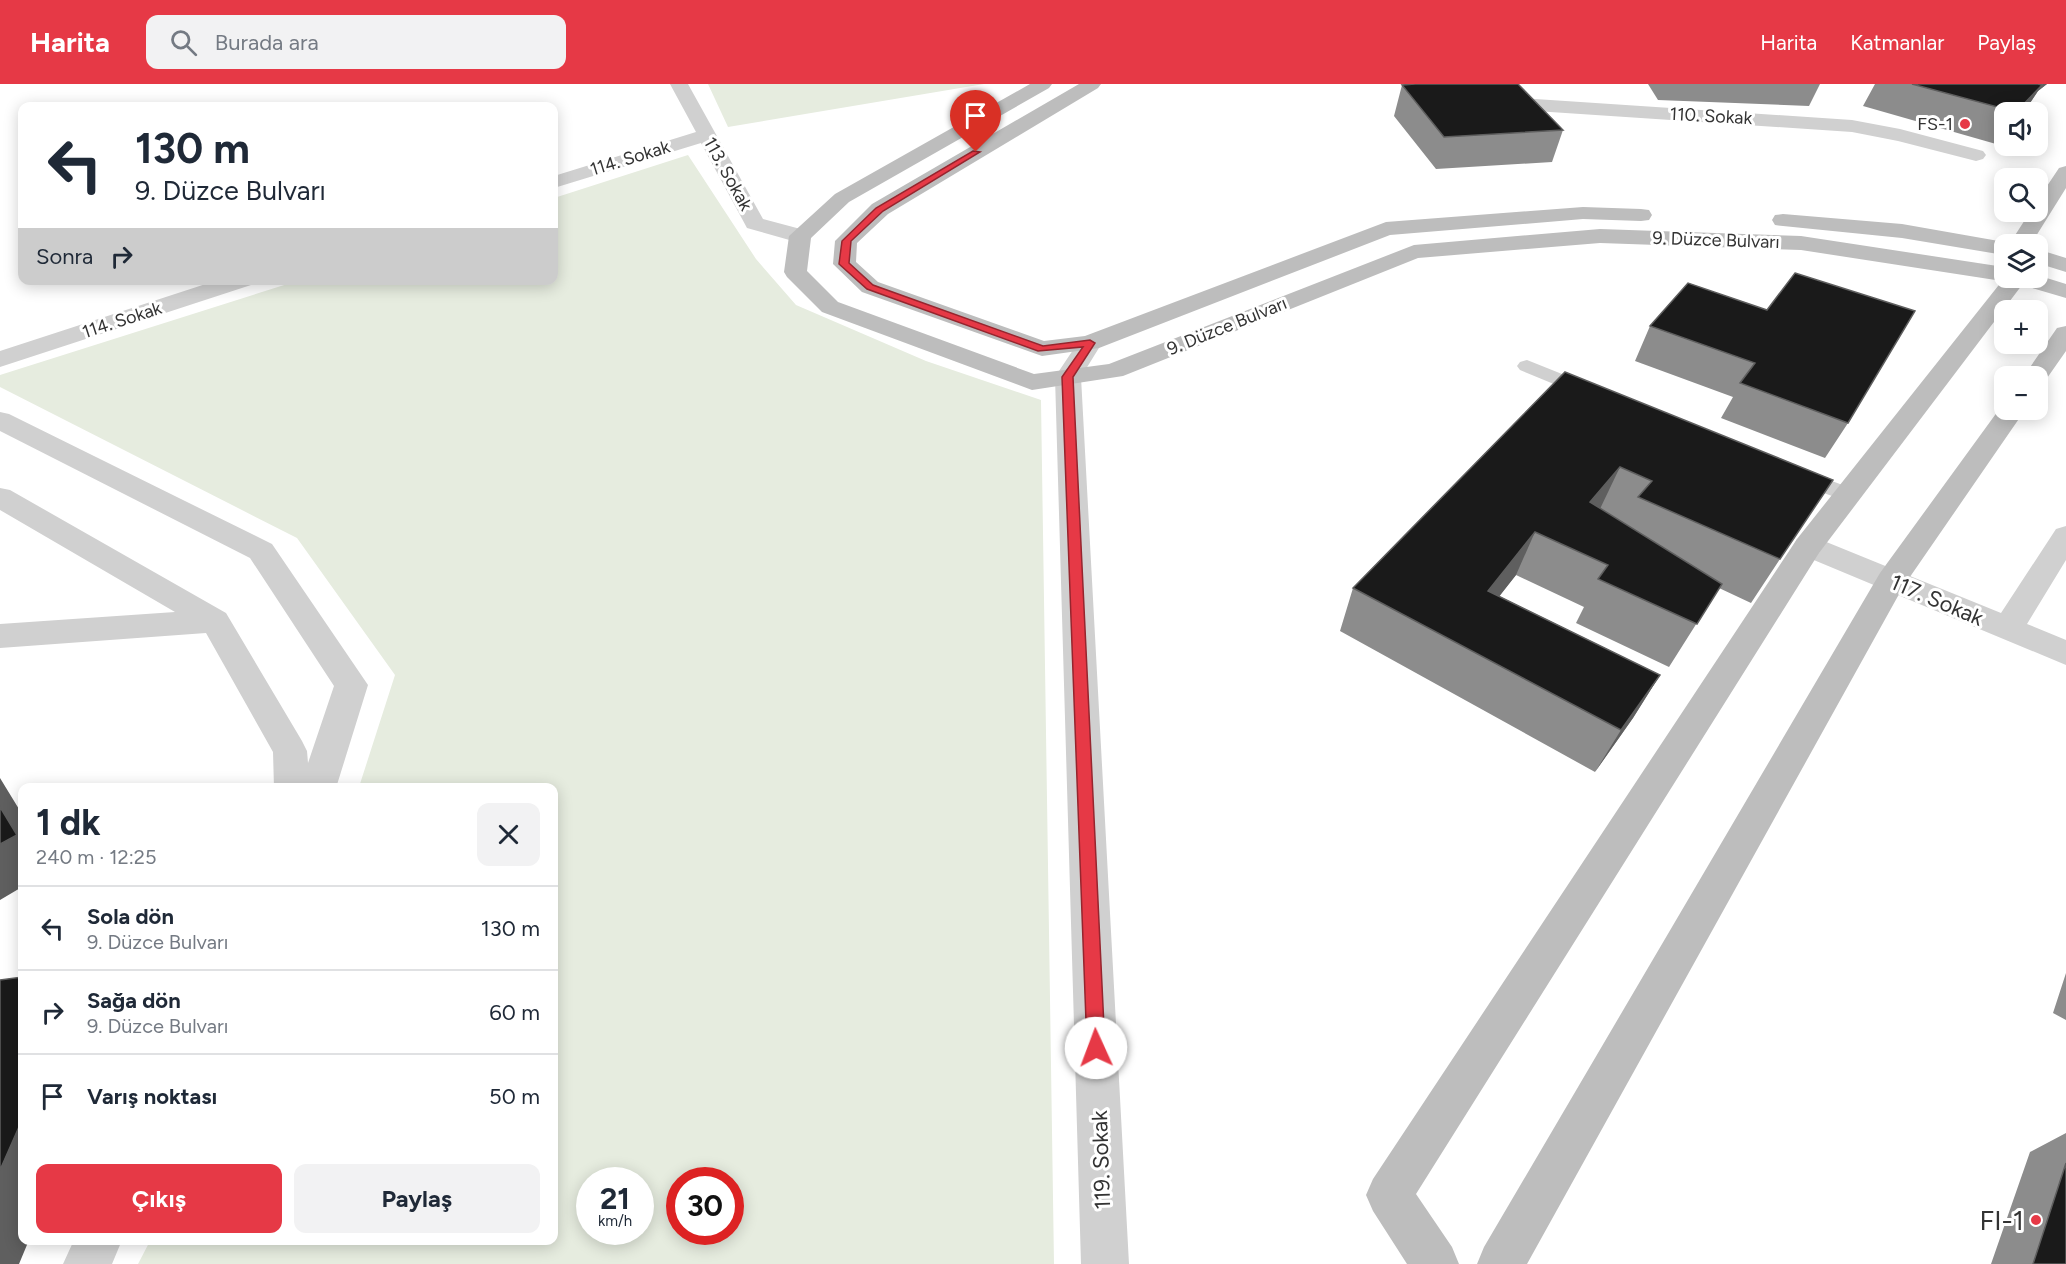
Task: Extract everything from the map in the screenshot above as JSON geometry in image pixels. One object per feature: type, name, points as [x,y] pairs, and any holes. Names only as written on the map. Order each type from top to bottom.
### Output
[{"type":"main road","points":[[800,236],[842,198],[1043,84]]},
{"type":"main road","name":"9. Düzce Bulvarı","points":[[1092,84],[879,209],[846,241],[844,264],[870,287],[1042,349],[1090,343],[1386,229],[1583,213],[1664,216]]},
{"type":"main road","points":[[2026,234],[2066,172]]},
{"type":"main road","name":"9. Düzce Bulvarı","points":[[1756,219],[1791,220],[1902,231],[1994,246]]},
{"type":"main road","name":"9. Düzce Bulvarı","points":[[800,236],[795,272],[830,307],[1032,382],[1114,371],[1414,252],[1600,236],[1801,243],[1994,272]]},
{"type":"main road","points":[[2048,259],[2066,265]]},
{"type":"main road","points":[[2048,286],[2066,291]]},
{"type":"main road","points":[[1435,1264],[1389,1195],[1808,546],[2008,288]]},
{"type":"main road","points":[[2043,366],[2066,333]]},
{"type":"main road","points":[[1501,1264],[1891,581],[2005,420]]},
{"type":"street","name":"113. Sokak","points":[[680,84],[755,223],[800,236]]},
{"type":"street","name":"110. Sokak","points":[[1446,84],[1519,104],[1852,126],[1900,135],[1976,155]]},
{"type":"street","name":"114. Sokak","points":[[558,181],[706,135]]},
{"type":"street","name":"114. Sokak","points":[[0,359],[228,285]]},
{"type":"street","points":[[1068,377],[1090,343]]},
{"type":"street","name":"119. Sokak","points":[[1068,377],[1105,1264]]},
{"type":"street","points":[[0,420],[261,551],[351,685],[320,783]]},
{"type":"street","points":[[0,497],[215,621],[290,752],[292,783]]},
{"type":"street","points":[[2007,629],[2066,536]]},
{"type":"street","name":"117. Sokak","points":[[1808,546],[2066,653]]},
{"type":"street","points":[[0,636],[215,621]]},
{"type":"street","points":[[87,1264],[96,1245]]},
{"type":"lane","points":[[1527,366],[1604,397]]},
{"type":"lane","points":[[1781,468],[1848,495]]},
{"type":"shaded area","points":[[708,84],[984,84],[728,127]]},
{"type":"shaded area","points":[[688,155],[756,259],[796,305],[926,361],[1041,400],[1054,1264],[138,1264],[148,1245],[558,1245],[558,783],[360,783],[395,675],[297,538],[0,387],[0,375],[284,285],[558,285],[558,197]]},
{"type":"building","points":[[1518,84],[1563,130],[1444,137],[1402,85]]},
{"type":"building","points":[[1912,84],[2042,85],[2026,102],[1994,102],[1994,106]]},
{"type":"building","points":[[1795,273],[1915,311],[1848,423],[1740,383],[1755,363],[1650,326],[1688,283],[1767,310]]},
{"type":"building","points":[[1565,372],[1833,480],[1780,559],[1638,497],[1652,481],[1620,467],[1590,502],[1722,584],[1697,624],[1598,579],[1608,565],[1535,532],[1488,591],[1660,675],[1621,730],[1353,588]]},
{"type":"building","points":[[0,807],[17,835],[0,844]]},
{"type":"building","points":[[18,978],[18,1129],[0,1170],[0,980]]},
{"type":"building","points":[[2066,1163],[2066,1264],[2033,1264]]},
{"type":"place","name":"FS-1","points":[[1965,124]]},
{"type":"place","name":"FI-1","points":[[2036,1220]]},
{"type":"route","points":[[976,152],[879,209],[846,241],[844,264],[870,287],[1042,349],[1090,343],[1068,377],[1096,1048]]}]
